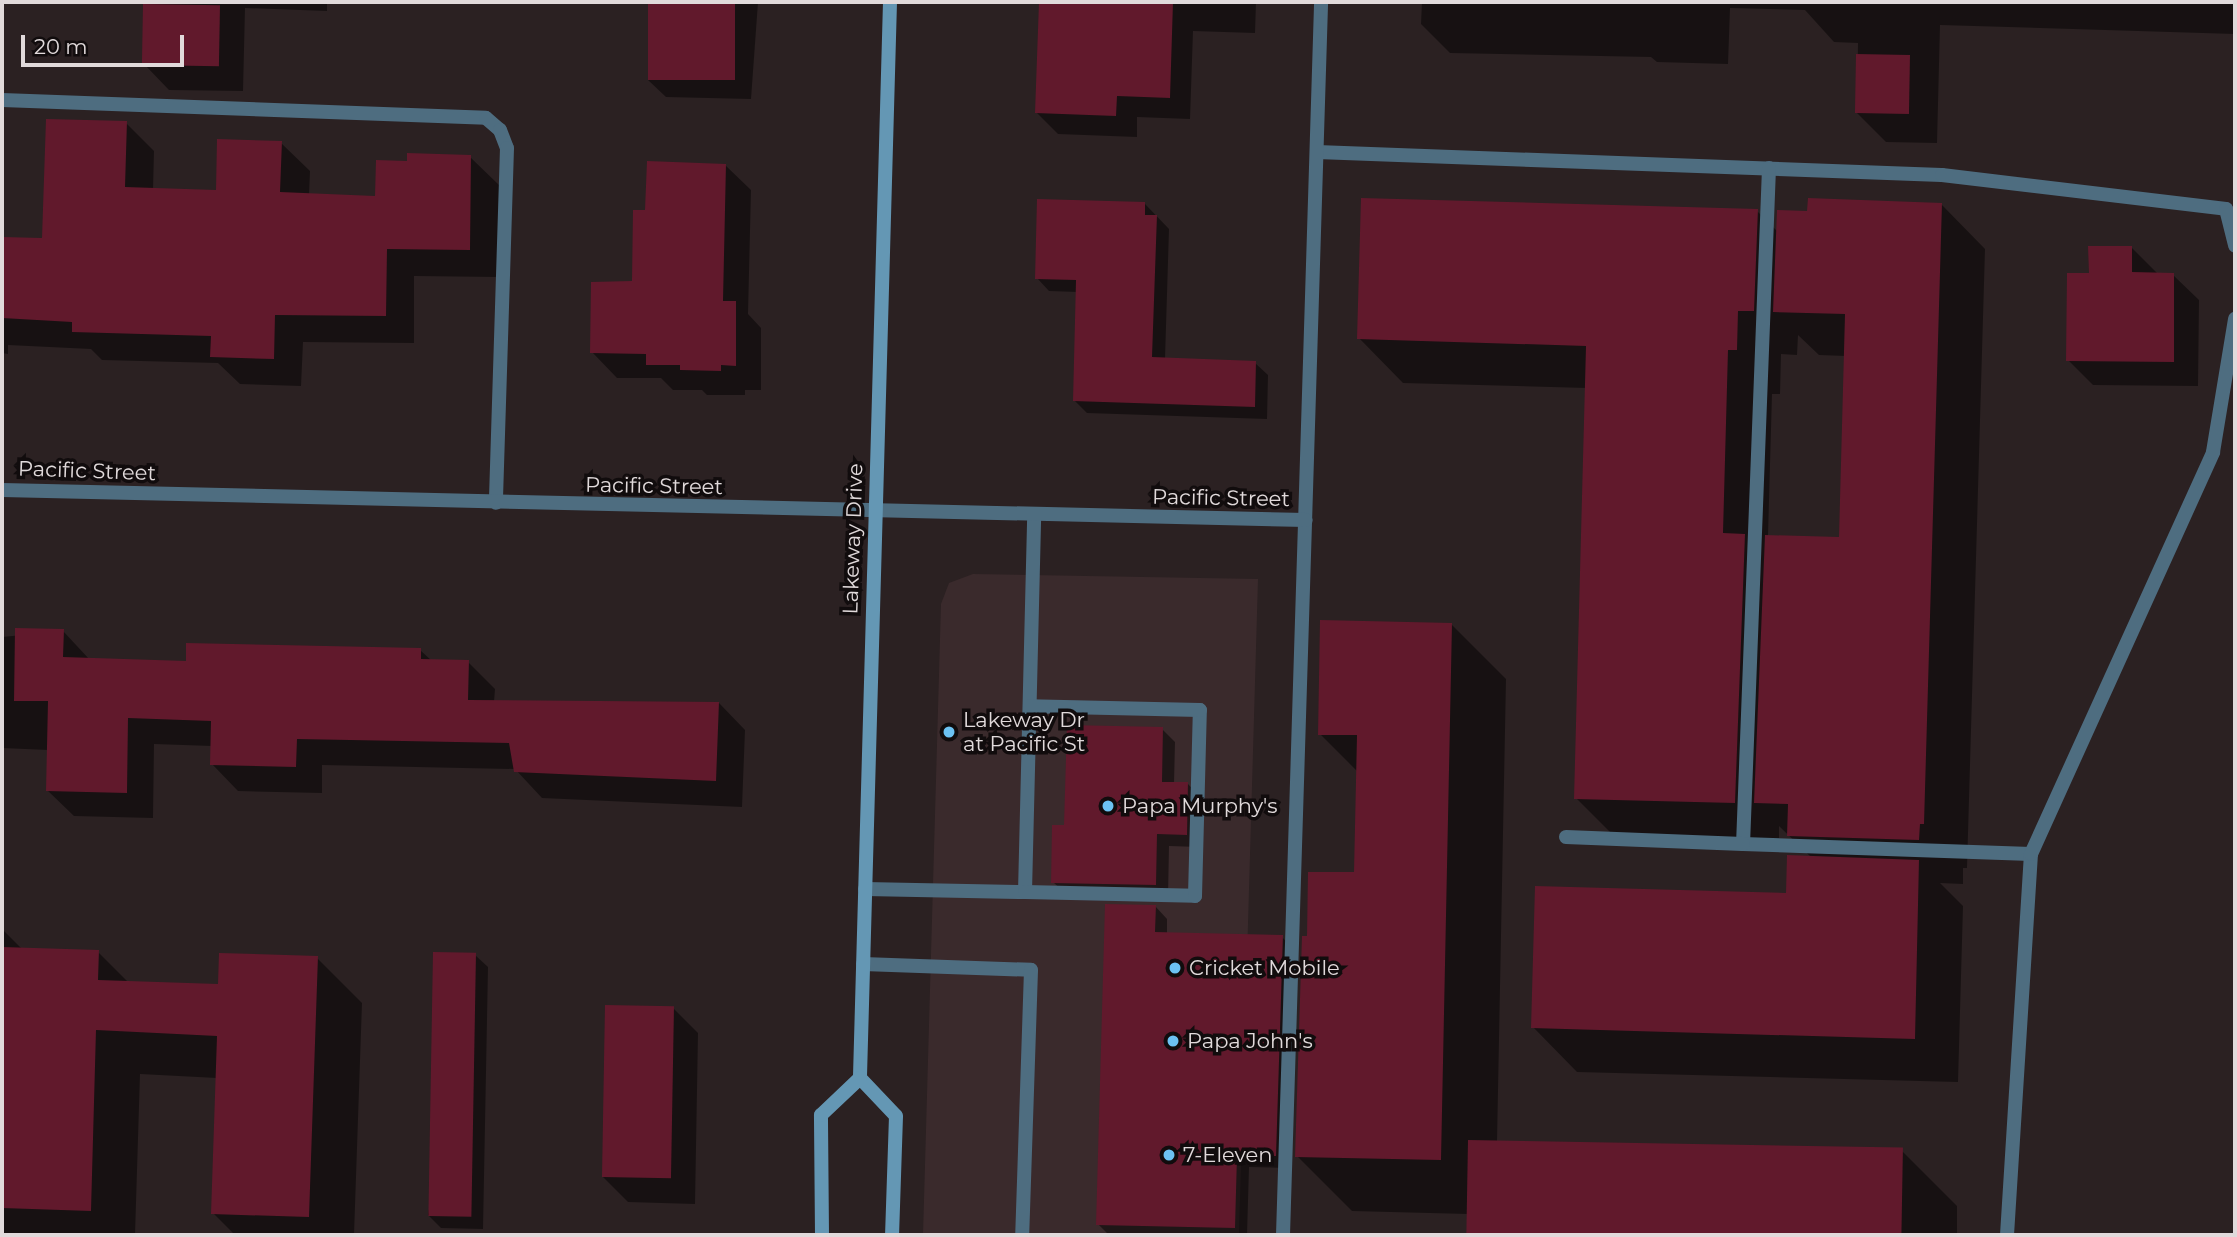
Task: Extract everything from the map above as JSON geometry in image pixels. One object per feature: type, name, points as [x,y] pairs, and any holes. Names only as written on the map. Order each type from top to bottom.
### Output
[{"type":"main road","name":"Lakeway Drive","points":[[860,1078],[890,2]]},
{"type":"main road","points":[[822,1235],[821,1115],[860,1078],[896,1116],[892,1235]]},
{"type":"street","points":[[1283,1235],[1321,2]]},
{"type":"street","points":[[2,100],[486,118],[500,130],[507,148],[496,503]]},
{"type":"street","points":[[1317,152],[1942,175],[2226,209],[2235,246]]},
{"type":"street","points":[[1743,844],[1769,168]]},
{"type":"street","points":[[2007,1235],[2031,854],[2213,452],[2235,319]]},
{"type":"street","name":"Pacific Street","points":[[2,490],[1034,517],[1306,520]]},
{"type":"street","points":[[1025,892],[1034,517]]},
{"type":"street","points":[[865,890],[1195,896],[1200,710],[1030,706]]},
{"type":"street","points":[[1566,837],[2031,854]]},
{"type":"street","points":[[863,964],[1031,970],[1023,1235]]},
{"type":"shaded area","points":[[973,574],[1258,579],[1239,1235],[923,1235],[941,604],[949,583]]},
{"type":"building","points":[[648,2],[735,2],[735,80],[648,80]]},
{"type":"building","points":[[1039,2],[1173,2],[1170,98],[1117,96],[1116,116],[1035,113]]},
{"type":"building","points":[[143,4],[220,5],[219,66],[142,65]]},
{"type":"building","points":[[1856,54],[1910,55],[1909,114],[1855,113]]},
{"type":"building","points":[[46,119],[127,121],[125,187],[216,190],[217,139],[282,141],[280,192],[375,196],[376,160],[407,161],[407,153],[471,155],[470,250],[387,249],[386,316],[275,315],[274,359],[210,357],[211,336],[72,332],[72,322],[2,318],[2,237],[42,238]]},
{"type":"building","points":[[647,161],[726,164],[723,301],[736,301],[736,366],[721,365],[721,371],[680,370],[680,365],[646,365],[646,354],[590,353],[591,282],[632,281],[633,210],[645,210]]},
{"type":"building","points":[[1361,198],[1758,209],[1754,311],[1738,311],[1737,350],[1728,350],[1723,533],[1745,534],[1735,803],[1574,799],[1586,346],[1357,339]]},
{"type":"building","points":[[1808,198],[1942,203],[1924,824],[1920,824],[1919,840],[1787,836],[1788,804],[1754,803],[1765,535],[1839,537],[1845,314],[1773,312],[1777,210],[1807,211]]},
{"type":"building","points":[[1037,199],[1145,202],[1145,215],[1157,215],[1152,357],[1256,361],[1255,407],[1073,401],[1076,280],[1035,279]]},
{"type":"building","points":[[2088,246],[2132,246],[2132,272],[2174,273],[2174,362],[2066,361],[2067,273],[2089,273]]},
{"type":"building","points":[[1320,620],[1452,623],[1441,1160],[1295,1157],[1302,936],[1307,936],[1308,872],[1354,872],[1357,735],[1318,735]]},
{"type":"building","points":[[15,628],[64,629],[63,657],[186,661],[186,643],[421,648],[421,659],[469,660],[468,700],[719,702],[716,781],[514,772],[509,743],[297,739],[296,767],[210,765],[211,721],[128,718],[127,793],[46,791],[48,701],[14,701]]},
{"type":"building","points":[[1067,725],[1163,727],[1162,782],[1188,782],[1187,835],[1157,834],[1156,885],[1051,883],[1052,825],[1064,825]]},
{"type":"building","points":[[1787,855],[1919,860],[1915,1039],[1531,1028],[1535,886],[1786,893]]},
{"type":"building","points":[[1105,904],[1156,905],[1155,932],[1283,935],[1276,1156],[1237,1156],[1235,1228],[1096,1225]]},
{"type":"building","points":[[2,947],[99,950],[98,980],[218,984],[219,953],[318,956],[309,1217],[211,1214],[217,1036],[96,1030],[91,1211],[2,1208]]},
{"type":"building","points":[[433,952],[476,953],[471,1217],[428,1216]]},
{"type":"building","points":[[605,1005],[674,1006],[671,1178],[602,1177]]},
{"type":"building","points":[[1468,1140],[1903,1148],[1901,1235],[1466,1235]]},
{"type":"place","name":"Lakeway Dr at Pacific St","points":[[949,732]]},
{"type":"place","name":"Papa Murphy's","points":[[1108,806]]},
{"type":"place","name":"Cricket Mobile","points":[[1175,968]]},
{"type":"place","name":"Papa John's","points":[[1173,1041]]},
{"type":"place","name":"7-Eleven","points":[[1169,1155]]}]
